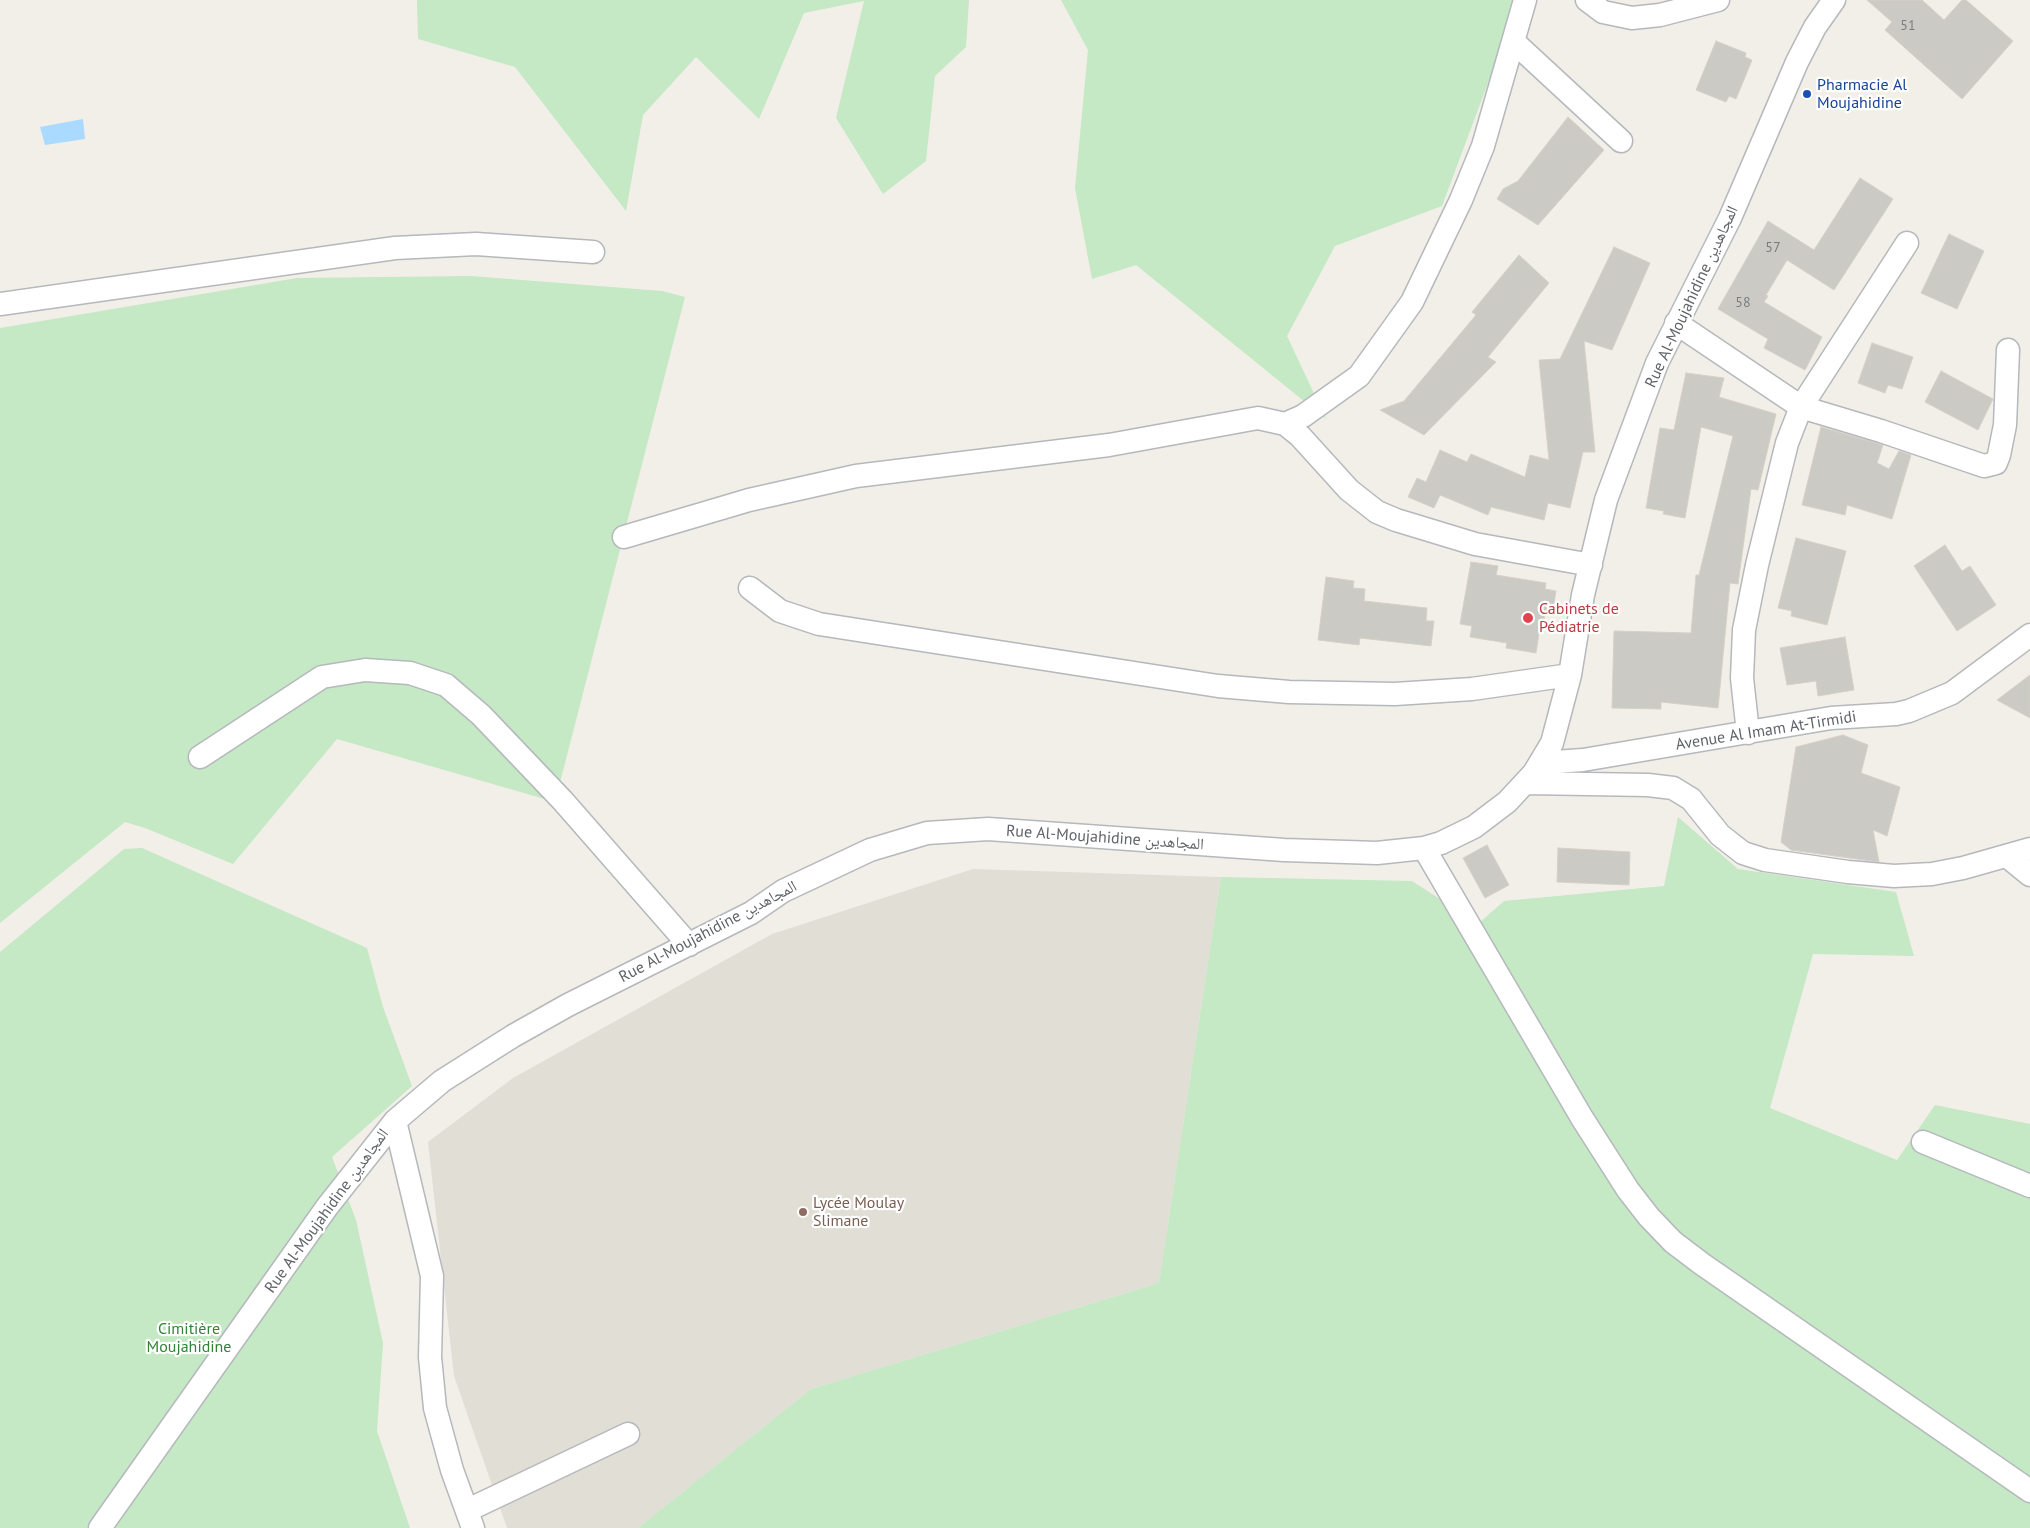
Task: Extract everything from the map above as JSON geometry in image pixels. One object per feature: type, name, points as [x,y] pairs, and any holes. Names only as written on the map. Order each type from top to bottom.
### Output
[{"type":"street","points":[[1285,424],[1303,416],[1359,376],[1412,302],[1461,200],[1482,146],[1515,43],[1525,0]]},
{"type":"street","points":[[1587,0],[1603,12],[1632,18],[1660,15],[1718,0]]},
{"type":"street","name":"Rue Al-Moujahidine المجاهدين","points":[[100,1528],[327,1207],[395,1121],[442,1081],[513,1036],[568,1005],[689,946],[751,913],[783,891],[870,850],[928,833],[957,830],[1007,830],[1341,853],[1377,853],[1424,848],[1457,836],[1491,816],[1527,783],[1552,743],[1570,675],[1583,595],[1606,500],[1657,363],[1730,218],[1797,62],[1815,27],[1834,0]]},
{"type":"street","points":[[1515,43],[1621,140]]},
{"type":"street","points":[[1748,733],[1742,660],[1748,608],[1786,442],[1801,407],[1906,242]]},
{"type":"street","points":[[0,304],[395,248],[476,244],[593,252]]},
{"type":"street","points":[[1676,323],[1801,407],[1881,431],[1967,462],[1992,465],[1999,455],[2005,425],[2008,350]]},
{"type":"street","points":[[624,537],[749,500],[866,475],[1109,445],[1258,418],[1285,424],[1300,436],[1349,490],[1377,512],[1418,528],[1475,544],[1591,565]]},
{"type":"street","points":[[750,588],[780,611],[826,625],[1218,686],[1289,692],[1396,694],[1472,689],[1570,675]]},
{"type":"street","name":"Avenue Al Imam At-Tirmidi","points":[[1540,763],[1583,760],[1849,716],[1896,714],[1922,707],[1952,693],[2030,635]]},
{"type":"street","points":[[200,757],[322,677],[365,670],[410,673],[446,686],[481,715],[563,801],[689,946]]},
{"type":"street","points":[[1527,783],[1648,785],[1673,788],[1691,799],[1720,835],[1734,848],[1753,857],[1776,862],[1848,872],[1912,876],[1945,872],[2030,849]]},
{"type":"street","points":[[1424,848],[1582,1118],[1638,1204],[1654,1223],[1673,1242],[1702,1264],[2030,1492]]},
{"type":"street","points":[[2008,856],[2030,875]]},
{"type":"street","points":[[395,1121],[432,1276],[430,1357],[435,1408],[452,1470],[470,1519],[628,1434]]},
{"type":"street","points":[[1923,1142],[2030,1186]]},
{"type":"shaded area","name":"Lycée Moulay Slimane","points":[[973,869],[1221,877],[1159,1283],[811,1389],[638,1528],[507,1528],[454,1376],[428,1142],[513,1078],[772,934]]},
{"type":"green space","points":[[417,0],[969,0],[966,47],[935,76],[926,161],[883,194],[836,118],[864,1],[804,13],[759,119],[696,57],[643,115],[626,211],[515,67],[418,39]]},
{"type":"green space","points":[[1061,0],[1519,0],[1442,206],[1335,246],[1287,336],[1326,419],[1136,265],[1092,279],[1075,188],[1088,50]]},
{"type":"green space","points":[[471,276],[662,291],[685,297],[555,802],[337,739],[233,864],[145,828],[125,822],[0,923],[0,328],[297,278]]},
{"type":"green space","points":[[1678,817],[1738,869],[1896,892],[1914,956],[1813,954],[1770,1108],[1897,1160],[1935,1105],[2030,1124],[2030,1528],[638,1528],[811,1389],[1159,1283],[1221,877],[1412,881],[1478,924],[1504,901],[1664,886]]},
{"type":"green space","name":"Cimitière Moujahidine","points":[[142,848],[367,948],[383,1007],[412,1086],[332,1157],[356,1220],[383,1343],[377,1431],[410,1528],[0,1528],[0,952],[124,849]]},
{"type":"water","points":[[83,119],[85,139],[45,145],[40,127]]},
{"type":"building","points":[[1867,0],[1922,0],[1944,20],[1962,0],[1966,0],[2013,41],[1962,99],[1885,30],[1892,22]]},
{"type":"building","points":[[1716,41],[1746,53],[1745,57],[1752,60],[1736,99],[1729,96],[1726,102],[1696,90]]},
{"type":"building","points":[[1568,117],[1604,150],[1538,225],[1497,199],[1503,189],[1518,181]]},
{"type":"building","points":[[1860,178],[1893,199],[1834,290],[1787,260],[1766,295],[1768,296],[1764,302],[1822,337],[1805,370],[1764,348],[1768,339],[1718,309],[1768,221],[1814,250]]},
{"type":"building","points":[[1949,234],[1984,251],[1957,309],[1921,293]]},
{"type":"building","points":[[1614,247],[1650,263],[1612,350],[1584,341],[1595,452],[1583,452],[1570,508],[1548,503],[1544,520],[1491,507],[1488,515],[1440,495],[1434,508],[1408,497],[1417,478],[1426,482],[1440,450],[1467,462],[1471,454],[1525,477],[1530,455],[1549,460],[1539,360],[1560,359]]},
{"type":"building","points":[[1519,255],[1549,283],[1488,357],[1496,362],[1424,435],[1380,410],[1404,401],[1476,315],[1472,312]]},
{"type":"building","points":[[1872,343],[1913,357],[1902,389],[1888,385],[1885,393],[1858,383]]},
{"type":"building","points":[[1941,371],[1993,399],[1978,430],[1925,402]]},
{"type":"building","points":[[1686,373],[1724,378],[1719,397],[1776,414],[1758,490],[1751,489],[1738,584],[1730,583],[1718,708],[1661,702],[1661,709],[1612,708],[1614,631],[1691,633],[1696,575],[1699,575],[1733,436],[1701,427],[1685,518],[1663,514],[1664,511],[1646,508],[1660,428],[1674,430]]},
{"type":"building","points":[[1821,427],[1883,445],[1877,463],[1889,469],[1899,451],[1911,455],[1892,519],[1847,505],[1845,515],[1802,505]]},
{"type":"building","points":[[1796,538],[1846,551],[1827,625],[1791,616],[1792,611],[1778,608]]},
{"type":"building","points":[[1945,545],[1962,571],[1970,566],[1996,605],[1957,631],[1914,566]]},
{"type":"building","points":[[1471,562],[1498,566],[1496,575],[1546,583],[1545,589],[1556,591],[1552,615],[1545,614],[1544,621],[1541,620],[1536,653],[1506,648],[1507,643],[1470,637],[1472,626],[1460,624]]},
{"type":"building","points":[[1326,577],[1354,581],[1353,588],[1365,589],[1364,601],[1427,608],[1426,621],[1434,621],[1431,646],[1360,638],[1359,645],[1318,640]]},
{"type":"building","points":[[1845,637],[1854,690],[1818,696],[1816,681],[1787,685],[1780,648]]},
{"type":"building","points":[[2030,675],[2030,718],[1997,700]]},
{"type":"building","points":[[1843,735],[1868,745],[1861,773],[1900,787],[1887,836],[1873,830],[1879,862],[1791,850],[1781,842],[1796,747]]},
{"type":"building","points":[[1487,845],[1509,885],[1485,898],[1463,858]]},
{"type":"building","points":[[1558,848],[1630,852],[1629,885],[1557,882]]},
{"type":"place","name":"Pharmacie Al Moujahidine","points":[[1807,94]]},
{"type":"place","name":"Cabinets de Pédiatrie","points":[[1528,618]]},
{"type":"place","name":"Lycée Moulay Slimane","points":[[803,1212]]}]
